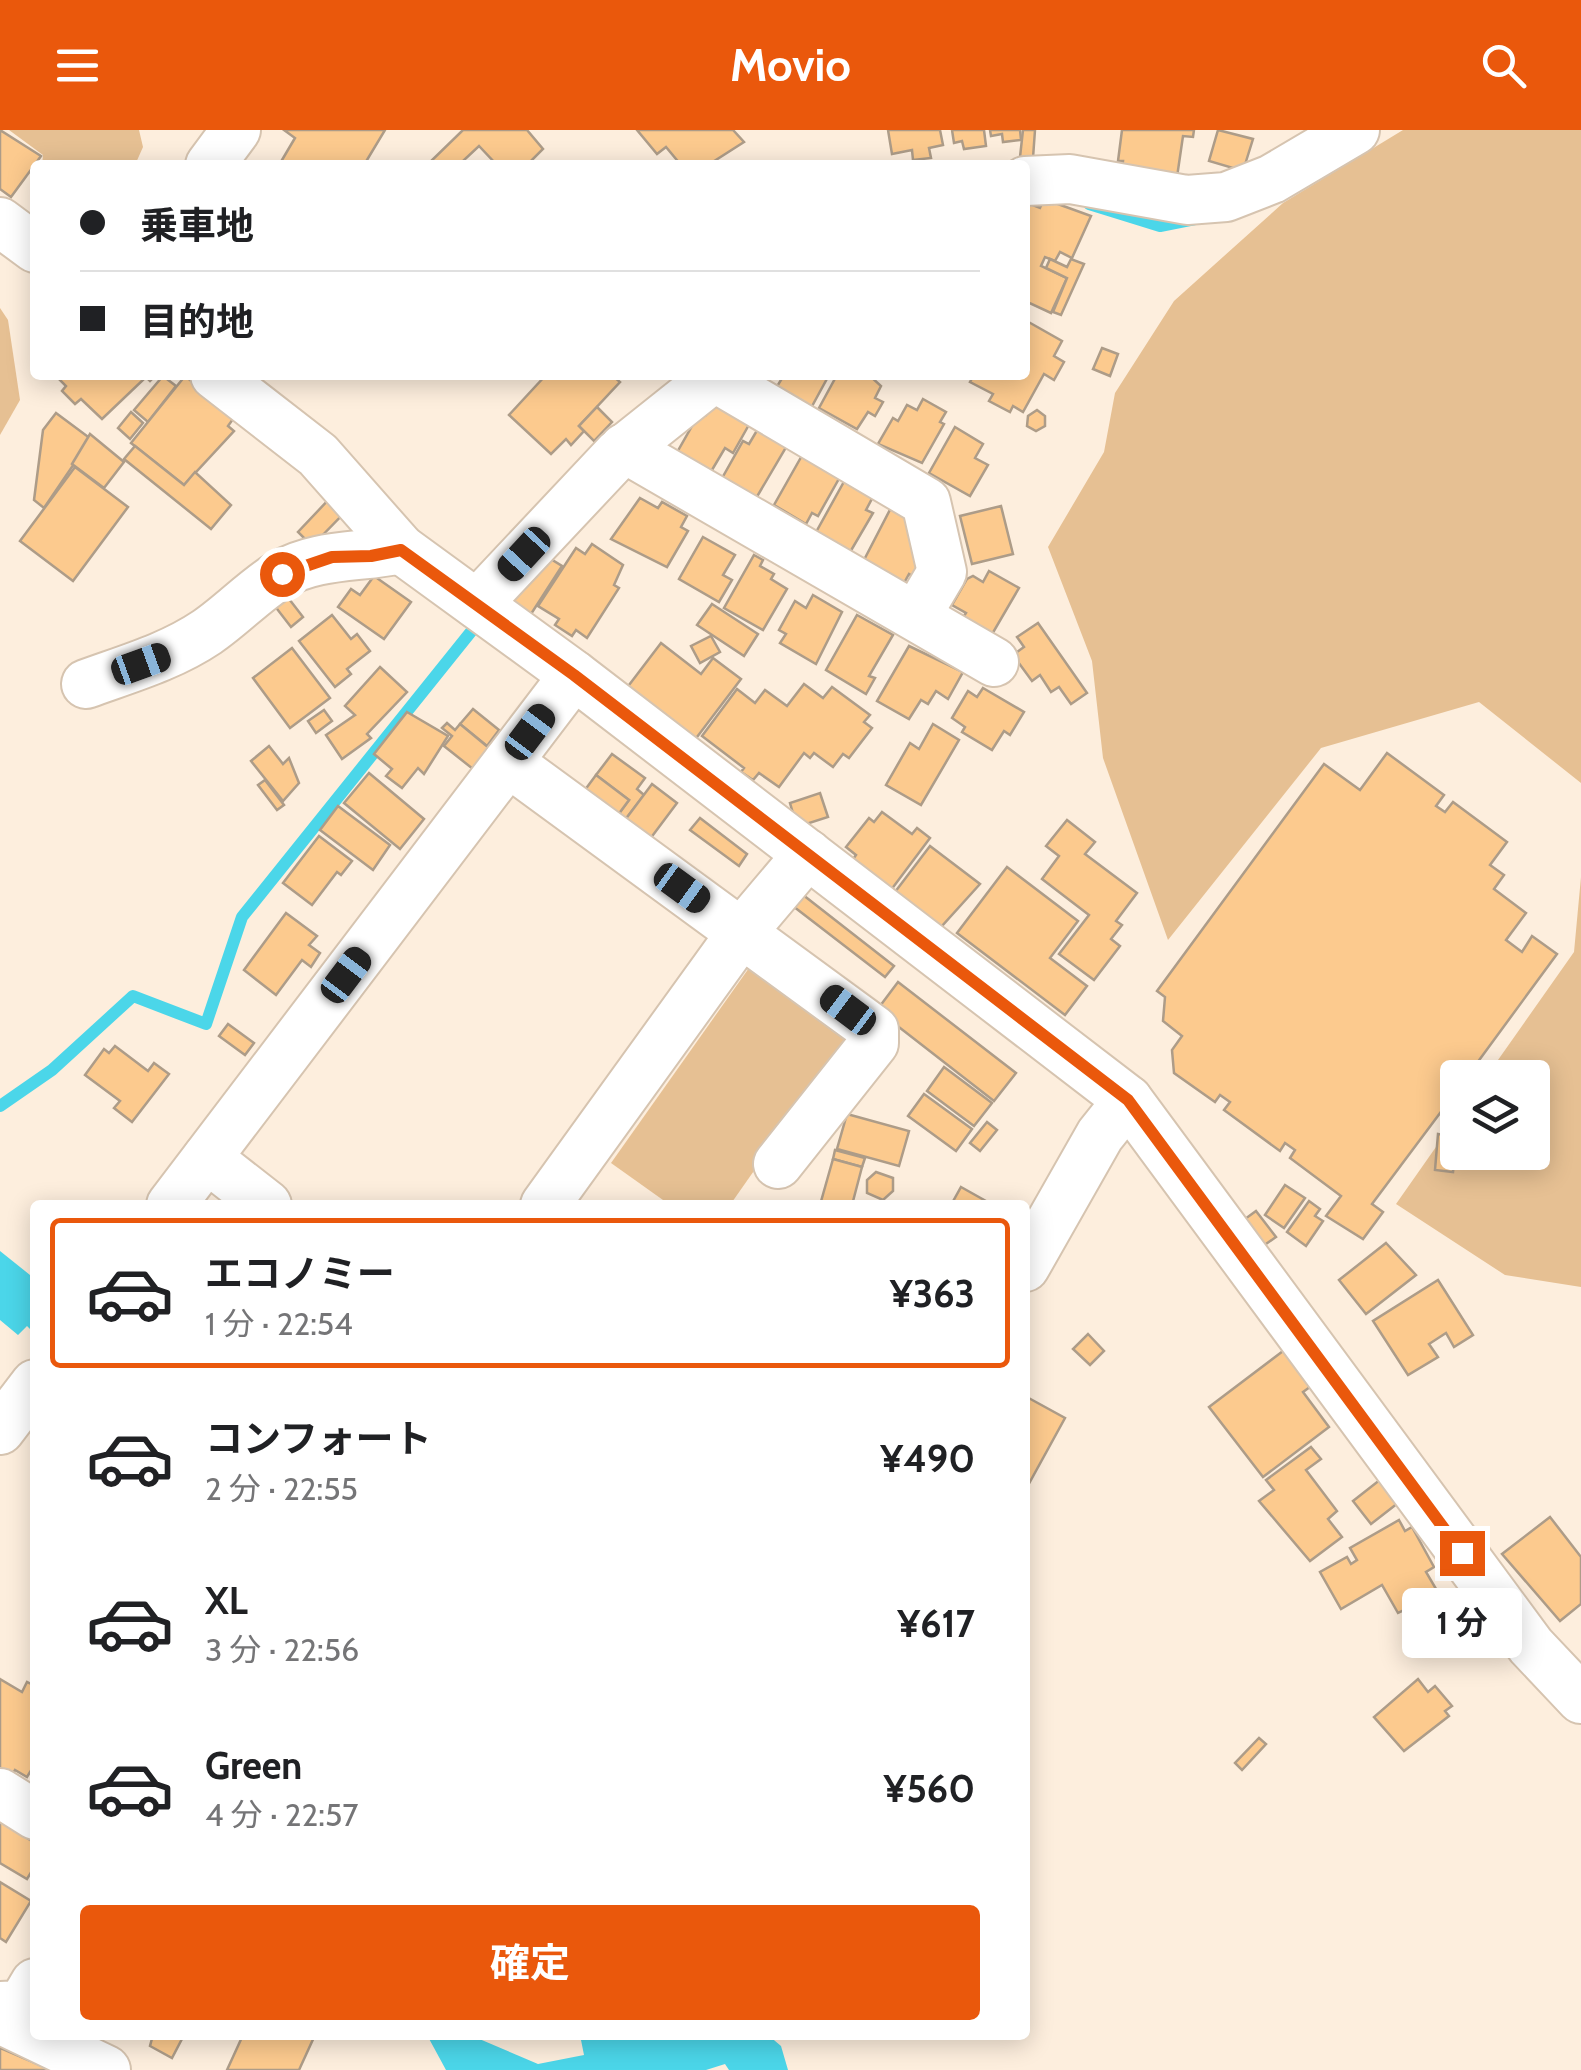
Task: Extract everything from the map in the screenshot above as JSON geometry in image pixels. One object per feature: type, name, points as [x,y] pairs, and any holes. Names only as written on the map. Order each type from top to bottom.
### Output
[{"type":"street","points":[[214,160],[236,130]]},
{"type":"street","points":[[1030,180],[1070,179],[1187,200],[1226,197],[1272,179],[1355,130]]},
{"type":"street","points":[[0,222],[30,244]]},
{"type":"street","points":[[221,380],[318,455],[401,550],[574,675],[1128,1100],[1531,1646],[1581,1700]]},
{"type":"street","points":[[477,604],[624,448],[711,380]]},
{"type":"street","points":[[723,380],[926,502],[942,572],[916,616]]},
{"type":"street","points":[[624,448],[994,662]]},
{"type":"street","points":[[86,684],[169,654],[206,632],[282,574],[332,557],[401,550]]},
{"type":"street","points":[[251,1200],[189,1181],[574,675]]},
{"type":"street","points":[[508,762],[874,1030],[874,1043],[778,1164]]},
{"type":"street","points":[[549,1200],[742,932],[808,854]]},
{"type":"street","points":[[1030,1258],[1100,1134],[1128,1100]]},
{"type":"street","points":[[0,1430],[30,1391]]},
{"type":"street","points":[[0,1793],[30,1812]]},
{"type":"street","points":[[0,2006],[22,2006],[30,1992]]},
{"type":"street","points":[[0,2019],[30,2033]]},
{"type":"street","points":[[44,2040],[106,2070]]},
{"type":"shaded area","points":[[9,130],[139,130],[143,147],[137,160],[42,160],[43,155]]},
{"type":"shaded area","points":[[1403,130],[1581,130],[1581,783],[1479,702],[1321,748],[1168,940],[1103,758],[1092,661],[1048,547],[1104,452],[1115,393],[1174,301],[1283,203]]},
{"type":"shaded area","points":[[0,308],[8,320],[20,400],[0,435]]},
{"type":"shaded area","points":[[1581,877],[1581,1287],[1505,1275],[1396,1204],[1440,1141],[1440,1170],[1550,1170],[1550,1060],[1498,1060],[1574,952]]},
{"type":"shaded area","points":[[749,968],[847,1038],[734,1200],[663,1200],[611,1163]]},
{"type":"water","points":[[0,1251],[30,1275],[30,1329],[27,1326],[18,1335],[0,1320]]},
{"type":"water","points":[[430,2040],[482,2040],[538,2064],[584,2055],[581,2040],[774,2040],[781,2046],[788,2070],[729,2070],[725,2064],[706,2070],[446,2070]]},
{"type":"building","points":[[0,130],[41,156],[30,160],[30,171],[11,197],[0,189]]},
{"type":"building","points":[[284,130],[385,130],[367,160],[282,160],[295,138]]},
{"type":"building","points":[[463,130],[527,130],[543,149],[532,160],[492,160],[479,146],[464,160],[432,160]]},
{"type":"building","points":[[637,130],[733,130],[744,142],[716,160],[677,160],[666,147],[657,154]]},
{"type":"building","points":[[888,130],[940,130],[943,145],[929,148],[931,158],[913,160],[912,150],[892,154]]},
{"type":"building","points":[[952,130],[984,130],[986,146],[964,149],[962,141],[954,143]]},
{"type":"building","points":[[990,130],[1020,130],[1021,140],[1003,142],[1002,134],[991,136]]},
{"type":"building","points":[[1023,130],[1035,130],[1033,158],[1020,157]]},
{"type":"building","points":[[1122,130],[1194,130],[1193,137],[1183,136],[1177,177],[1122,169],[1123,161],[1118,161]]},
{"type":"building","points":[[1218,130],[1253,139],[1243,171],[1209,161]]},
{"type":"building","points":[[1044,199],[1091,216],[1072,258],[1060,252],[1055,261],[1045,257],[1041,266],[1067,278],[1051,313],[1030,303],[1030,204],[1040,208]]},
{"type":"building","points":[[1050,259],[1067,267],[1071,259],[1084,264],[1061,315],[1053,312],[1067,278],[1046,268]]},
{"type":"building","points":[[1030,323],[1062,341],[1054,356],[1064,362],[1054,380],[1044,374],[1023,412],[1013,406],[1010,412],[989,401],[993,394],[970,382],[1030,380]]},
{"type":"building","points":[[1102,348],[1118,354],[1110,376],[1093,369]]},
{"type":"building","points":[[60,380],[143,380],[102,419],[81,399],[75,404],[62,391],[66,386]]},
{"type":"building","points":[[160,380],[176,386],[148,422],[134,410]]},
{"type":"building","points":[[182,380],[198,380],[238,412],[228,426],[234,431],[184,485],[131,443]]},
{"type":"building","points":[[541,380],[620,382],[579,426],[584,431],[571,445],[566,439],[551,454],[509,415]]},
{"type":"building","points":[[781,380],[826,380],[811,408],[776,388]]},
{"type":"building","points":[[834,380],[874,380],[881,386],[875,398],[883,402],[875,416],[868,412],[857,429],[819,408]]},
{"type":"building","points":[[923,399],[946,412],[940,422],[944,424],[922,463],[878,444],[893,418],[898,421],[907,405],[917,410]]},
{"type":"building","points":[[732,400],[755,414],[733,453],[725,448],[709,475],[675,456],[700,412],[706,415],[713,404],[725,411]]},
{"type":"building","points":[[597,407],[612,422],[594,441],[579,426]]},
{"type":"building","points":[[1037,410],[1045,416],[1045,426],[1036,431],[1027,426],[1028,416]]},
{"type":"building","points":[[131,412],[143,423],[130,439],[118,428]]},
{"type":"building","points":[[56,413],[91,439],[44,508],[34,500],[43,430]]},
{"type":"building","points":[[759,427],[788,444],[755,500],[721,480],[743,441],[749,444]]},
{"type":"building","points":[[955,427],[983,444],[975,458],[988,465],[970,496],[929,473]]},
{"type":"building","points":[[90,434],[124,462],[104,488],[72,464]]},
{"type":"building","points":[[135,446],[184,485],[195,472],[231,505],[211,529],[124,459]]},
{"type":"building","points":[[804,452],[845,468],[818,516],[812,513],[806,524],[774,505]]},
{"type":"building","points":[[75,467],[128,507],[73,581],[20,541]]},
{"type":"building","points":[[846,478],[876,491],[866,510],[873,513],[849,554],[815,534]]},
{"type":"building","points":[[332,496],[347,510],[312,546],[298,532]]},
{"type":"building","points":[[640,498],[658,508],[662,502],[687,516],[681,527],[688,531],[667,567],[611,539]]},
{"type":"building","points":[[895,500],[918,512],[928,553],[914,577],[909,574],[904,583],[864,560]]},
{"type":"building","points":[[1001,506],[1013,554],[972,564],[960,516]]},
{"type":"building","points":[[703,537],[735,555],[723,575],[732,580],[719,602],[679,579]]},
{"type":"building","points":[[592,544],[623,565],[614,585],[619,588],[587,638],[576,630],[572,636],[555,625],[559,619],[538,606],[576,548],[585,554]]},
{"type":"building","points":[[541,553],[562,566],[531,614],[510,601]]},
{"type":"building","points":[[754,555],[763,560],[760,566],[774,574],[771,579],[787,589],[763,630],[724,608]]},
{"type":"building","points":[[989,571],[1019,588],[991,636],[962,619],[966,613],[952,605],[967,579],[973,576],[983,582]]},
{"type":"building","points":[[374,576],[411,602],[384,639],[338,607],[351,589],[360,595]]},
{"type":"building","points":[[286,595],[303,617],[291,627],[274,605]]},
{"type":"building","points":[[813,595],[842,612],[816,664],[780,643],[786,634],[779,630],[795,601],[806,608]]},
{"type":"building","points":[[712,604],[758,634],[744,656],[697,625]]},
{"type":"building","points":[[332,615],[351,639],[357,634],[370,651],[347,669],[351,674],[335,687],[299,641]]},
{"type":"building","points":[[857,615],[893,635],[869,676],[875,678],[866,694],[826,670]]},
{"type":"building","points":[[1038,623],[1087,693],[1071,704],[1059,687],[1051,692],[1040,675],[1032,681],[1013,655],[1024,647],[1017,637]]},
{"type":"building","points":[[711,636],[720,652],[700,663],[691,646]]},
{"type":"building","points":[[661,643],[701,674],[713,658],[741,679],[694,741],[626,689]]},
{"type":"building","points":[[909,646],[963,672],[948,699],[936,691],[928,704],[921,700],[909,719],[877,701]]},
{"type":"building","points":[[292,648],[330,698],[290,728],[253,678]]},
{"type":"building","points":[[380,667],[407,692],[367,734],[371,738],[342,759],[326,735],[355,715],[345,706]]},
{"type":"building","points":[[804,684],[823,698],[832,687],[870,715],[864,722],[872,728],[849,758],[843,754],[833,767],[814,753],[810,758],[804,753],[779,787],[759,773],[753,780],[741,772],[744,768],[702,736],[737,689],[755,703],[765,690],[787,706]]},
{"type":"building","points":[[983,688],[1024,712],[1010,735],[1004,731],[992,750],[962,732],[965,727],[952,718],[968,691],[977,697]]},
{"type":"building","points":[[473,709],[499,730],[487,746],[460,724]]},
{"type":"building","points":[[324,710],[332,721],[316,733],[308,721]]},
{"type":"building","points":[[407,712],[448,736],[424,774],[418,768],[402,788],[386,776],[392,769],[374,754]]},
{"type":"building","points":[[447,723],[455,730],[460,724],[489,748],[473,769],[444,746],[452,736],[442,728]]},
{"type":"building","points":[[933,724],[959,740],[921,805],[886,785],[910,743],[919,749]]},
{"type":"building","points":[[269,746],[283,764],[289,758],[299,783],[283,801],[251,761]]},
{"type":"building","points":[[1387,753],[1444,795],[1436,806],[1445,812],[1453,802],[1507,842],[1490,865],[1504,875],[1494,889],[1526,913],[1506,940],[1522,952],[1532,936],[1557,954],[1479,1060],[1440,1060],[1440,1113],[1372,1204],[1383,1212],[1363,1239],[1326,1216],[1341,1196],[1290,1158],[1295,1150],[1285,1143],[1280,1151],[1224,1110],[1230,1102],[1220,1095],[1215,1102],[1174,1073],[1172,1050],[1182,1036],[1163,1021],[1165,997],[1157,991],[1324,764],[1360,790]]},
{"type":"building","points":[[612,754],[645,778],[637,789],[644,795],[619,828],[612,823],[629,800],[596,775]]},
{"type":"building","points":[[369,773],[424,819],[400,849],[344,803]]},
{"type":"building","points":[[596,775],[629,800],[612,823],[579,798]]},
{"type":"building","points":[[265,780],[284,805],[277,810],[258,785]]},
{"type":"building","points":[[652,784],[677,803],[644,847],[619,828]]},
{"type":"building","points":[[820,793],[828,817],[797,827],[790,803]]},
{"type":"building","points":[[338,806],[390,845],[373,870],[320,830]]},
{"type":"building","points":[[882,812],[912,834],[917,828],[930,838],[888,894],[851,862],[856,855],[846,847],[869,818],[874,822]]},
{"type":"building","points":[[700,818],[747,854],[739,866],[690,830]]},
{"type":"building","points":[[1067,820],[1095,842],[1085,854],[1137,893],[1116,921],[1122,925],[1111,939],[1120,946],[1094,980],[1059,954],[1089,915],[1042,879],[1059,856],[1046,846]]},
{"type":"building","points":[[319,836],[352,861],[341,875],[337,872],[312,905],[283,883]]},
{"type":"building","points":[[930,846],[980,884],[941,927],[895,892]]},
{"type":"building","points":[[1007,867],[1078,921],[1050,958],[1087,986],[1065,1015],[957,933]]},
{"type":"building","points":[[798,891],[894,966],[885,977],[789,903]]},
{"type":"building","points":[[286,913],[317,936],[309,945],[320,953],[311,967],[302,960],[276,995],[244,970]]},
{"type":"building","points":[[898,982],[1016,1073],[994,1101],[877,1010]]},
{"type":"building","points":[[228,1024],[254,1043],[245,1055],[219,1036]]},
{"type":"building","points":[[115,1046],[148,1071],[154,1063],[169,1074],[132,1122],[114,1108],[120,1101],[85,1075],[104,1049],[109,1053]]},
{"type":"building","points":[[944,1067],[992,1103],[974,1126],[927,1091]]},
{"type":"building","points":[[924,1094],[972,1129],[956,1151],[908,1116]]},
{"type":"building","points":[[847,1114],[909,1131],[899,1166],[837,1149]]},
{"type":"building","points":[[987,1122],[997,1130],[980,1151],[970,1143]]},
{"type":"building","points":[[1438,1134],[1440,1170],[1453,1170],[1453,1172],[1435,1170]]},
{"type":"building","points":[[835,1150],[865,1158],[862,1167],[833,1159]]},
{"type":"building","points":[[833,1159],[862,1167],[853,1200],[821,1200]]},
{"type":"building","points":[[876,1172],[893,1178],[893,1191],[883,1200],[867,1193],[867,1180]]},
{"type":"building","points":[[1285,1185],[1305,1198],[1284,1228],[1265,1215]]},
{"type":"building","points":[[961,1187],[984,1200],[954,1200]]},
{"type":"building","points":[[1309,1201],[1320,1209],[1315,1216],[1323,1221],[1306,1246],[1287,1232]]},
{"type":"building","points":[[1256,1211],[1276,1237],[1263,1246],[1245,1219]]},
{"type":"building","points":[[1386,1243],[1416,1275],[1366,1314],[1339,1280]]},
{"type":"building","points":[[1438,1280],[1473,1335],[1454,1347],[1446,1333],[1429,1344],[1438,1357],[1408,1375],[1373,1321]]},
{"type":"building","points":[[1088,1334],[1104,1351],[1090,1365],[1073,1349]]},
{"type":"building","points":[[1287,1348],[1314,1384],[1303,1392],[1329,1427],[1263,1477],[1209,1407]]},
{"type":"building","points":[[1030,1399],[1065,1418],[1030,1482]]},
{"type":"building","points":[[1311,1447],[1321,1459],[1306,1470],[1337,1511],[1328,1519],[1342,1537],[1310,1561],[1259,1501],[1274,1490],[1266,1480]]},
{"type":"building","points":[[1381,1479],[1398,1503],[1371,1524],[1353,1501]]},
{"type":"building","points":[[1550,1517],[1581,1557],[1581,1604],[1560,1621],[1502,1554]]},
{"type":"building","points":[[1399,1520],[1405,1531],[1412,1527],[1434,1567],[1426,1572],[1439,1594],[1398,1613],[1382,1585],[1341,1609],[1320,1572],[1347,1557],[1351,1564],[1357,1560],[1350,1548]]},
{"type":"building","points":[[0,1679],[22,1692],[27,1682],[30,1772],[27,1777],[15,1770],[11,1777],[0,1770]]},
{"type":"building","points":[[1418,1679],[1428,1692],[1435,1686],[1452,1706],[1445,1711],[1449,1716],[1404,1751],[1374,1717]]},
{"type":"building","points":[[1259,1738],[1266,1744],[1242,1770],[1235,1763]]},
{"type":"building","points":[[0,1821],[30,1840],[30,1874],[27,1879],[0,1863]]},
{"type":"building","points":[[0,1882],[30,1903],[6,1942],[0,1938]]},
{"type":"building","points":[[152,2040],[181,2040],[172,2058],[150,2046]]},
{"type":"building","points":[[241,2040],[313,2040],[299,2070],[227,2070]]},
{"type":"building","points":[[0,2048],[47,2068],[0,2070]]},
{"type":"waterway","points":[[1089,204],[1160,226],[1195,219]]},
{"type":"waterway","points":[[0,1106],[52,1070],[133,996],[206,1024],[242,917],[482,618]]},
{"type":"route","points":[[282,574],[332,557],[401,550],[574,675],[1128,1100],[1462,1553]]}]
